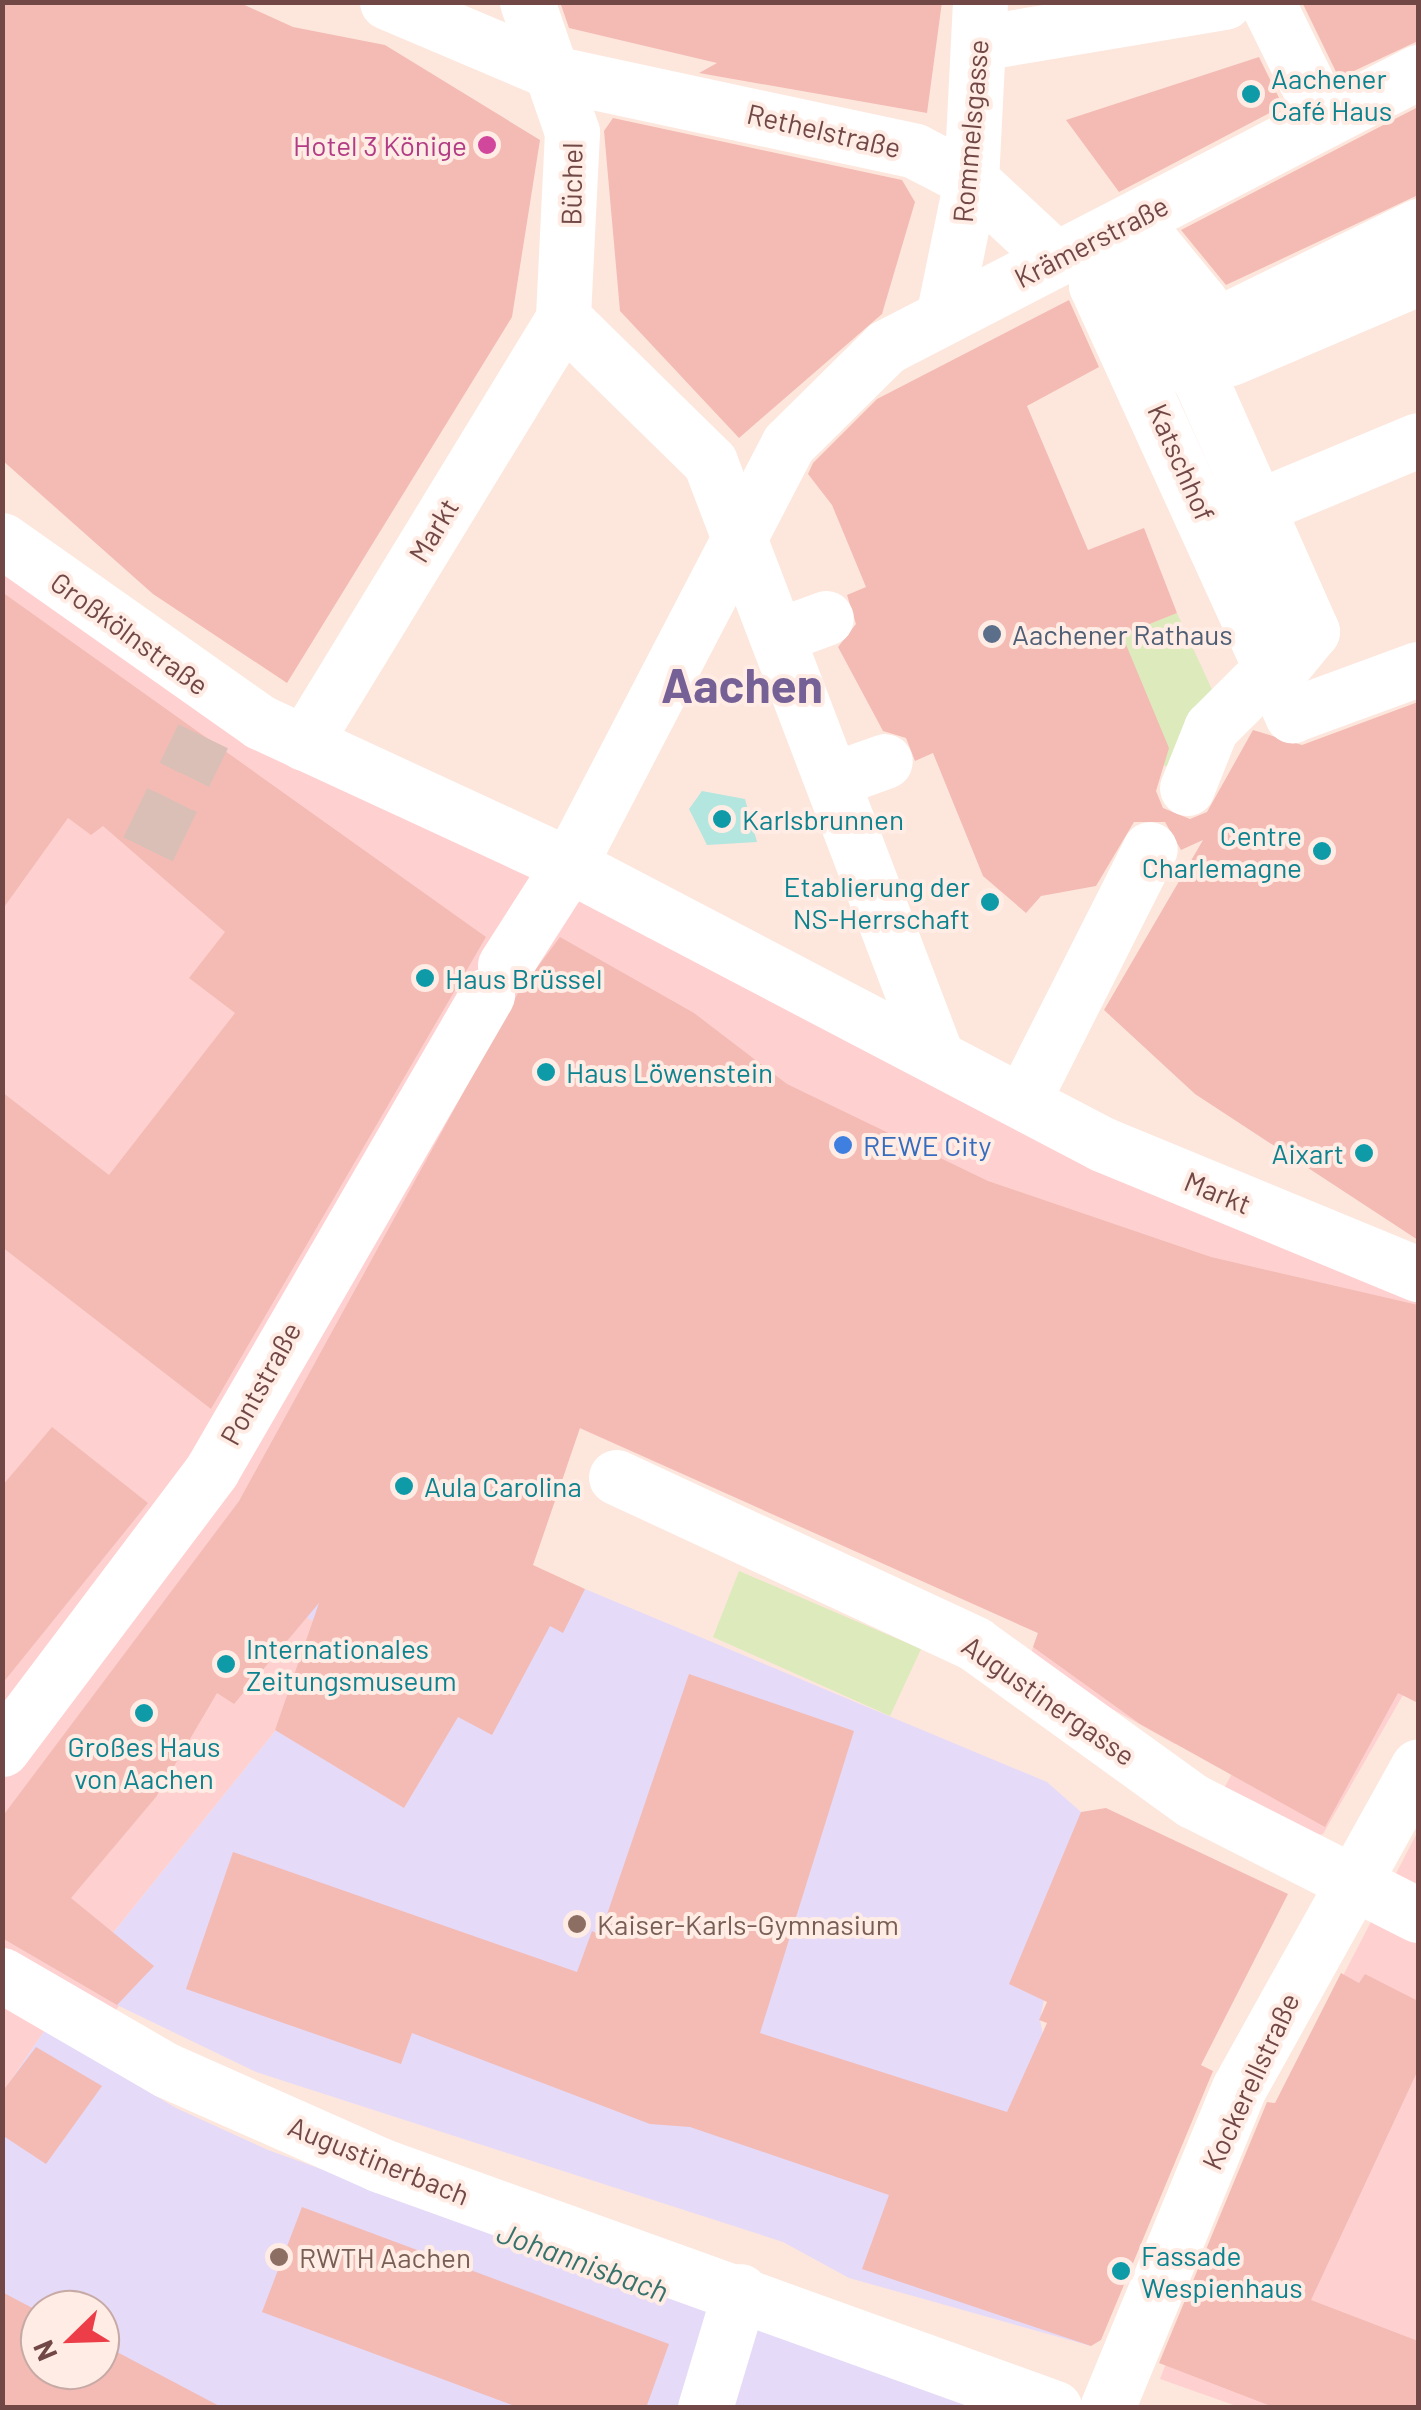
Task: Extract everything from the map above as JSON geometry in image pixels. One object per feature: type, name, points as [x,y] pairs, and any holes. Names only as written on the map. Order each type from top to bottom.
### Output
[{"type":"street","name":"Büchel","points":[[527,2],[557,74],[572,132],[566,306]]},
{"type":"street","points":[[980,23],[1226,2]]},
{"type":"street","points":[[1267,2],[1324,120]]},
{"type":"street","points":[[409,5],[557,74]]},
{"type":"street","name":"Rommelsgasse","points":[[943,317],[971,180],[980,23]]},
{"type":"street","name":"Krämerstraße","points":[[739,534],[788,444],[886,346],[1100,243],[1418,72]]},
{"type":"street","name":"Rethelstraße","points":[[557,74],[915,151],[1100,243]]},
{"type":"street","points":[[1197,336],[1418,226]]},
{"type":"street","name":"Katschhof","points":[[1100,243],[1197,336],[1230,358],[1418,278]]},
{"type":"street","name":"Katschhof","points":[[1100,243],[1096,285],[1266,680],[1292,715],[1418,669]]},
{"type":"street","points":[[566,306],[710,462],[739,534],[802,627],[832,780],[935,1052]]},
{"type":"street","name":"Markt","points":[[566,306],[248,725],[568,865],[935,1052],[1102,1144],[1418,1274]]},
{"type":"street","name":"Katschhof","points":[[1186,788],[1211,728],[1266,680],[1312,630],[1258,507],[1197,336]]},
{"type":"street","name":"Katschhof","points":[[1258,507],[1418,440]]},
{"type":"street","points":[[568,865],[739,534]]},
{"type":"street","name":"Großkölnstraße","points":[[4,542],[248,725]]},
{"type":"street","points":[[832,780],[885,761]]},
{"type":"street","points":[[1023,1100],[1150,848]]},
{"type":"street","name":"Pontstraße","points":[[2,1750],[212,1470],[496,980],[568,865]]},
{"type":"street","name":"Augustinergasse","points":[[616,1478],[975,1644],[1193,1802],[1418,1915]]},
{"type":"street","name":"Kockerellstraße","points":[[1107,2408],[1240,2088],[1351,1880],[1418,1766]]},
{"type":"street","name":"Augustinerbach","points":[[2,1976],[115,2042],[380,2165],[740,2290],[1055,2408]]},
{"type":"street","points":[[706,2408],[740,2290]]},
{"type":"shaded area","points":[[2,563],[1418,1296],[1418,1669],[1323,1834],[1310,1837],[1222,1792],[1271,1701],[1222,1665],[1175,1744],[1028,1662],[1038,1633],[568,1423],[489,1429],[566,1470],[527,1563],[239,1502],[226,1519],[358,1648],[438,1752],[404,1808],[276,1730],[113,1933],[136,1951],[137,1983],[109,2019],[3,1959]]},
{"type":"shaded area","name":"Kaiser-Karls-Gymnasium","points":[[239,1501],[486,1635],[585,1589],[1047,1782],[1081,1812],[1040,2020],[1102,2320],[1091,2346],[849,2278],[783,2242],[256,2072],[117,2005],[137,1983],[113,1933],[276,1730],[404,1808],[437,1752],[357,1648],[298,1612],[226,1519]]},
{"type":"shaded area","points":[[1418,1831],[1418,2407],[1239,2407],[1160,2379],[1236,2182]]},
{"type":"shaded area","points":[[3,1990],[51,2021],[3,2092]]},
{"type":"shaded area","name":"RWTH Aachen","points":[[51,2021],[92,2058],[176,2108],[268,2150],[986,2408],[3,2408],[3,2092]]},
{"type":"green space","points":[[1177,613],[1219,705],[1173,770],[1124,744],[1150,702],[1087,648]]},
{"type":"green space","points":[[739,1571],[921,1649],[890,1716],[713,1637]]},
{"type":"water","name":"Karlsbrunnen","points":[[702,791],[745,799],[757,842],[707,845],[689,809]]},
{"type":"building","points":[[2,2],[238,2],[293,27],[385,45],[540,140],[512,317],[287,683],[153,594],[2,460]]},
{"type":"building","points":[[560,2],[942,2],[927,113],[699,73],[717,63],[569,28]]},
{"type":"building","points":[[1302,2],[1418,2],[1418,41],[1339,78]]},
{"type":"building","points":[[1259,57],[1283,106],[1119,192],[1066,120]]},
{"type":"building","points":[[1418,107],[1418,195],[1226,285],[1181,230]]},
{"type":"building","points":[[613,118],[902,180],[915,202],[882,314],[739,438],[620,311],[604,131]]},
{"type":"building","points":[[1069,300],[1099,367],[1027,406],[1088,550],[1144,528],[1177,613],[1122,635],[1169,748],[1156,791],[1163,808],[1190,819],[1207,812],[1253,730],[1302,745],[1418,702],[1418,1240],[1195,1094],[1104,1010],[1203,840],[1181,850],[1165,822],[1134,822],[1096,886],[1041,896],[1026,913],[983,876],[933,753],[915,761],[906,738],[883,731],[838,647],[856,624],[847,595],[866,587],[832,505],[808,474],[813,463],[877,399]]},
{"type":"building","points":[[2,592],[486,937],[211,1409],[2,1247],[2,1092],[109,1175],[235,1013],[189,978],[225,932],[103,826],[91,835],[68,818],[2,910]]},
{"type":"building","points":[[560,937],[694,1013],[787,1084],[988,1181],[1211,1257],[1418,1305],[1418,1703],[1398,1693],[1325,1827],[1140,1724],[1033,1647],[1038,1633],[580,1428],[533,1565],[585,1589],[563,1633],[550,1626],[492,1735],[458,1717],[404,1808],[275,1730],[319,1603],[234,1704],[217,1693],[156,1797],[71,1898],[154,1966],[117,2005],[2,1938],[2,1817],[239,1501],[518,993]]},
{"type":"building","points":[[52,1427],[148,1503],[2,1684],[2,1486]]},
{"type":"building","points":[[689,1674],[854,1731],[760,2033],[1007,2112],[1047,2023],[1039,2020],[1047,2002],[1009,1984],[1081,1812],[1106,1808],[1288,1894],[1201,2065],[1213,2071],[1101,2340],[1091,2346],[862,2269],[889,2195],[690,2127],[650,2124],[412,2033],[401,2064],[186,1989],[233,1852],[577,1972],[592,1931],[600,1935]]},
{"type":"building","points":[[1341,1973],[1359,1983],[1365,1974],[1418,2001],[1418,2070],[1311,2300],[1418,2341],[1418,2408],[1276,2408],[1159,2363],[1267,2102],[1275,2103]]},
{"type":"building","points":[[36,2047],[102,2086],[46,2164],[2,2135],[2,2092]]},
{"type":"building","points":[[302,2207],[669,2344],[646,2408],[520,2408],[262,2312]]},
{"type":"building","points":[[2,2292],[20,2301],[20,2390],[120,2390],[120,2354],[223,2408],[2,2408]]},
{"type":"tunnel","points":[[148,849],[203,736]]},
{"type":"place","name":"Aachener Café Haus","points":[[1251,94]]},
{"type":"place","name":"Hotel 3 Könige","points":[[487,145]]},
{"type":"place","name":"Aachener Rathaus","points":[[992,634]]},
{"type":"place","name":"Karlsbrunnen","points":[[722,819]]},
{"type":"place","name":"Centre Charlemagne","points":[[1322,851]]},
{"type":"place","name":"Etablierung der NS-Herrschaft","points":[[990,902]]},
{"type":"place","name":"Haus Brüssel","points":[[425,978]]},
{"type":"place","name":"Haus Löwenstein","points":[[546,1072]]},
{"type":"place","name":"REWE City","points":[[843,1145]]},
{"type":"place","name":"Aixart","points":[[1364,1153]]},
{"type":"place","name":"Aula Carolina","points":[[404,1486]]},
{"type":"place","name":"Internationales Zeitungsmuseum","points":[[226,1664]]},
{"type":"place","name":"Großes Haus von Aachen","points":[[144,1713]]},
{"type":"place","name":"Kaiser-Karls-Gymnasium","points":[[577,1924]]},
{"type":"place","name":"RWTH Aachen","points":[[279,2257]]},
{"type":"place","name":"Fassade Wespienhaus","points":[[1121,2271]]},
{"type":"district","name":"Aachen","points":[[742,685]]},
{"type":"water label","name":"Johannisbach","points":[[583,2261]]}]
